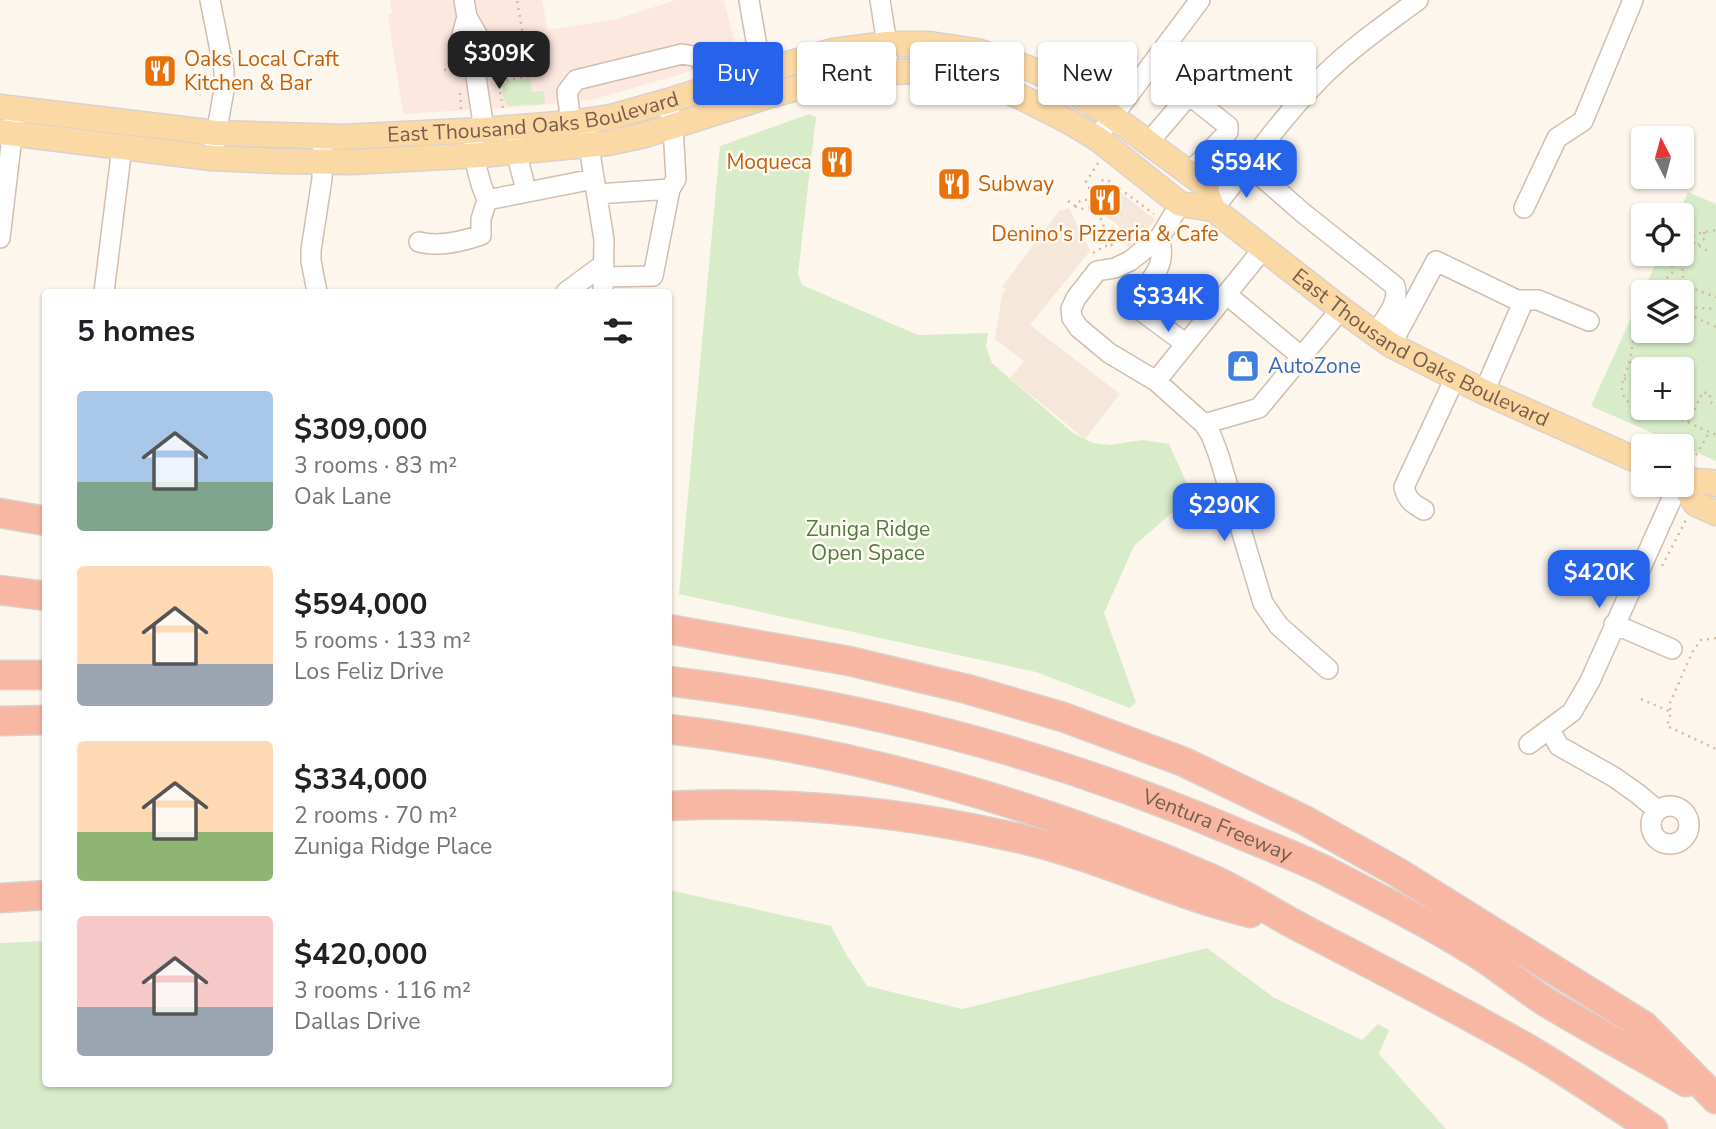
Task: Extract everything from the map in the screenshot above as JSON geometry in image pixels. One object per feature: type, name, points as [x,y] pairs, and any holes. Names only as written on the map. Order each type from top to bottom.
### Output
[{"type":"highway","points":[[0,513],[42,520]]},
{"type":"highway","points":[[0,590],[42,595]]},
{"type":"highway","points":[[672,630],[849,661],[967,689],[1063,717],[1184,762],[1304,820],[1397,872],[1644,1026],[1716,1099]]},
{"type":"highway","points":[[0,675],[42,675]]},
{"type":"highway","name":"Ventura Freeway","points":[[672,681],[751,693],[936,730],[1080,772],[1199,817],[1329,873],[1427,925],[1486,960],[1545,1001],[1716,1099]]},
{"type":"highway","points":[[0,721],[42,720]]},
{"type":"highway","points":[[672,729],[861,762],[995,798],[1118,840],[1216,881],[1426,992],[1536,1054],[1653,1129]]},
{"type":"highway","points":[[672,806],[754,805],[823,809],[891,814],[960,826],[1040,844],[1199,898],[1297,926]]},
{"type":"highway","points":[[0,898],[42,895]]},
{"type":"main road","name":"East Thousand Oaks Boulevard","points":[[896,44],[929,44],[977,51],[1053,79],[1112,116],[1204,184],[1213,209]]},
{"type":"main road","name":"East Thousand Oaks Boulevard","points":[[896,72],[952,75],[988,83],[1068,121],[1098,139],[1180,204],[1213,209],[1340,309],[1383,339],[1484,392],[1631,458]]},
{"type":"main road","name":"East Thousand Oaks Boulevard","points":[[6,133],[212,158],[378,161],[589,146],[673,127],[797,88]]},
{"type":"main road","name":"East Thousand Oaks Boulevard","points":[[8,107],[216,133],[377,136],[479,130],[509,118],[578,122],[611,117],[693,93]]},
{"type":"main road","points":[[1694,482],[1716,484]]},
{"type":"main road","points":[[1691,497],[1696,504],[1716,513]]},
{"type":"street","points":[[210,0],[224,70],[224,90],[212,158]]},
{"type":"street","points":[[749,0],[756,42]]},
{"type":"street","points":[[880,0],[887,42]]},
{"type":"street","points":[[1168,42],[1200,0]]},
{"type":"street","points":[[1316,85],[1370,36],[1418,0]]},
{"type":"street","points":[[1524,208],[1557,138],[1583,121],[1633,0]]},
{"type":"street","points":[[419,242],[433,246],[481,235],[481,219],[488,200],[474,155],[479,130],[461,38],[465,8]]},
{"type":"street","points":[[604,278],[604,240],[589,146],[567,92],[576,80],[682,54],[693,56]]},
{"type":"street","points":[[1098,139],[1151,65]]},
{"type":"street","points":[[574,289],[604,278],[653,276],[670,189],[676,179],[673,127],[668,101]]},
{"type":"street","points":[[1148,143],[1180,105]]},
{"type":"street","points":[[1189,173],[1228,132],[1228,126],[1202,105]]},
{"type":"street","points":[[1213,209],[1296,105]]},
{"type":"street","points":[[0,237],[8,107]]},
{"type":"street","points":[[509,118],[527,191]]},
{"type":"street","points":[[316,289],[311,250],[322,178],[323,137]]},
{"type":"street","points":[[104,289],[122,147]]},
{"type":"street","points":[[1248,165],[1303,213],[1395,286],[1397,294],[1383,339]]},
{"type":"street","points":[[488,200],[527,191],[596,186],[670,189]]},
{"type":"street","points":[[1180,204],[1160,237],[1130,261],[1115,268],[1097,271],[1076,298],[1072,318],[1079,328],[1109,353],[1156,382],[1204,424],[1218,453],[1263,603],[1279,626],[1328,669]]},
{"type":"street","points":[[1160,237],[1159,268],[1141,293],[1141,305],[1144,313],[1186,344]]},
{"type":"street","points":[[1156,382],[1263,249]]},
{"type":"street","points":[[1383,339],[1436,261],[1517,300],[1538,300],[1589,321]]},
{"type":"street","points":[[1226,295],[1302,356]]},
{"type":"street","points":[[1484,392],[1524,300]]},
{"type":"street","points":[[1204,424],[1259,408],[1340,309]]},
{"type":"street","points":[[1424,510],[1413,505],[1406,496],[1405,487],[1455,378]]},
{"type":"street","points":[[1529,744],[1572,712],[1579,701],[1674,497]]},
{"type":"street","points":[[1614,624],[1672,649]]},
{"type":"street","points":[[1550,730],[1559,746],[1614,777],[1657,810]]},
{"type":"path","points":[[509,118],[498,82],[530,76],[517,0]]},
{"type":"path","points":[[444,70],[465,63]]},
{"type":"path","points":[[1094,192],[1086,182],[1095,167]]},
{"type":"path","points":[[1068,201],[1080,209],[1091,207],[1090,201],[1094,192],[1104,180],[1108,180],[1157,216]]},
{"type":"path","points":[[1075,206],[1082,200],[1095,205],[1112,246],[1105,246],[1089,258]]},
{"type":"path","points":[[1694,236],[1716,230]]},
{"type":"path","points":[[1698,245],[1705,238],[1704,231]]},
{"type":"path","points":[[1694,243],[1708,251]]},
{"type":"path","points":[[1682,266],[1686,286],[1716,297]]},
{"type":"path","points":[[1694,307],[1716,309]]},
{"type":"path","points":[[1694,316],[1716,327]]},
{"type":"path","points":[[1631,405],[1622,386],[1630,361],[1632,343]]},
{"type":"path","points":[[1624,379],[1631,379]]},
{"type":"path","points":[[1688,422],[1703,392],[1710,394],[1710,401],[1716,407]]},
{"type":"path","points":[[1683,420],[1716,435]]},
{"type":"path","points":[[1696,455],[1709,433]]},
{"type":"path","points":[[1661,567],[1687,519]]},
{"type":"path","points":[[1716,638],[1701,640],[1693,651],[1669,705],[1671,712],[1667,726],[1716,748]]},
{"type":"path","points":[[1641,699],[1671,712]]},
{"type":"shaded area","points":[[390,0],[542,0],[548,30],[617,19],[676,0],[724,0],[734,42],[693,42],[693,70],[591,100],[403,114],[388,16],[392,13]]},
{"type":"shaded area","points":[[1107,182],[1155,220],[1132,249],[1118,239],[1122,234],[1119,230],[1121,228],[1104,215],[1106,213],[1097,196]]},
{"type":"shaded area","points":[[1069,208],[1090,251],[1030,325],[1120,394],[1085,439],[1010,378],[1024,361],[995,339],[1002,294],[1006,289],[1002,287],[1059,211]]},
{"type":"green space","points":[[530,78],[532,92],[544,91],[545,104],[508,106],[504,100],[501,82]]},
{"type":"green space","name":"Zuniga Ridge Open Space","points":[[809,114],[816,117],[798,274],[802,285],[918,335],[988,333],[986,347],[992,363],[1073,433],[1093,443],[1111,445],[1142,440],[1169,444],[1192,495],[1134,546],[1104,613],[1136,702],[1130,708],[1036,672],[679,594],[720,146]]},
{"type":"green space","points":[[1688,192],[1716,204],[1716,461],[1694,451],[1694,434],[1655,434],[1591,406],[1631,318],[1631,343],[1694,343],[1694,280],[1648,280],[1655,266],[1694,266],[1694,203],[1683,203]]},
{"type":"green space","points":[[672,891],[831,926],[867,986],[962,1009],[1207,948],[1273,997],[1362,1040],[1378,1024],[1389,1030],[1379,1054],[1446,1129],[0,1129],[0,943],[42,941],[42,1087],[672,1087]]},
{"type":"place","name":"Oaks Local Craft Kitchen & Bar","points":[[160,71]]},
{"type":"place","name":"Moqueca","points":[[837,162]]},
{"type":"place","name":"Subway","points":[[954,184]]},
{"type":"place","name":"Denino's Pizzeria & Cafe","points":[[1105,200]]},
{"type":"place","name":"AutoZone","points":[[1243,366]]}]
